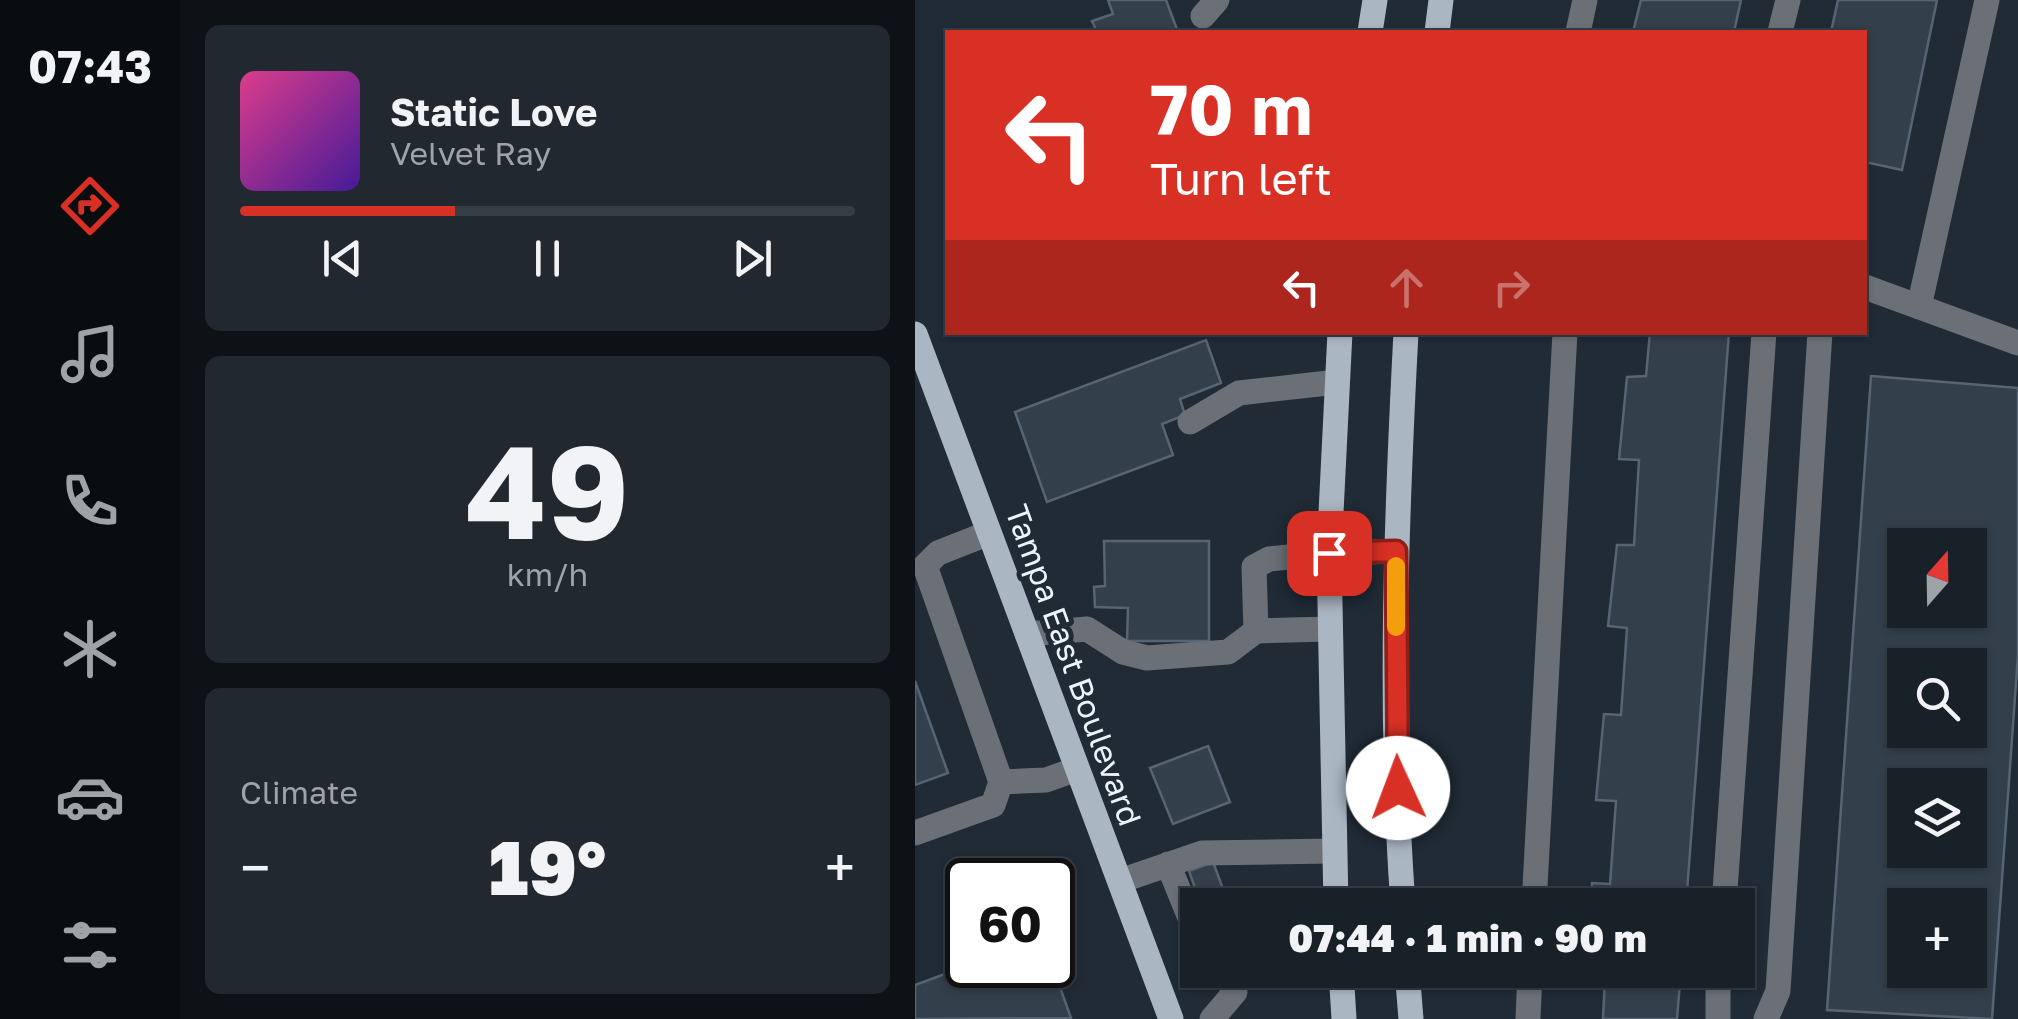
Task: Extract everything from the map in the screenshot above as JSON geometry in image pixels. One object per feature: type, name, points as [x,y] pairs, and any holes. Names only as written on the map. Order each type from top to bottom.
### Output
[{"type":"main road","points":[[1370,30],[1375,0]]},
{"type":"main road","points":[[1437,30],[1441,0]]},
{"type":"main road","name":"Tampa East Boulevard","points":[[915,334],[1171,1019]]},
{"type":"main road","points":[[1335,888],[1329,553],[1339,335]]},
{"type":"main road","points":[[1402,888],[1395,715],[1396,551],[1406,335]]},
{"type":"main road","points":[[1329,553],[1396,551]]},
{"type":"main road","points":[[1342,988],[1344,1019]]},
{"type":"main road","points":[[1408,988],[1411,1019]]},
{"type":"lane","points":[[1578,30],[1585,0]]},
{"type":"lane","points":[[1780,30],[1787,0]]},
{"type":"lane","points":[[1919,306],[1987,0]]},
{"type":"lane","points":[[1867,287],[2018,343]]},
{"type":"lane","points":[[1535,888],[1565,335]]},
{"type":"lane","points":[[1725,888],[1764,335]]},
{"type":"lane","points":[[1767,1019],[1778,991],[1820,335]]},
{"type":"lane","points":[[1191,422],[1239,393],[1337,382]]},
{"type":"lane","points":[[915,832],[993,805],[1001,782],[925,566],[938,553],[989,533]]},
{"type":"lane","points":[[1256,631],[1255,567],[1269,559],[1329,553]]},
{"type":"lane","points":[[1027,634],[1087,630],[1123,652],[1147,658],[1228,652],[1256,631],[1329,630]]},
{"type":"lane","points":[[1001,782],[1046,780],[1077,768]]},
{"type":"lane","points":[[1119,881],[1201,853],[1332,851]]},
{"type":"lane","points":[[1168,864],[1180,893]]},
{"type":"lane","points":[[1213,1019],[1235,992],[1233,988]]},
{"type":"lane","points":[[1528,1019],[1529,988]]},
{"type":"lane","points":[[1718,988],[1718,1019]]},
{"type":"building","points":[[1108,0],[1166,0],[1177,30],[1096,30],[1092,21],[1113,14]]},
{"type":"building","points":[[1641,0],[1741,0],[1734,30],[1634,30]]},
{"type":"building","points":[[1838,0],[1937,0],[1902,170],[1867,162],[1867,30],[1831,30]]},
{"type":"building","points":[[1650,335],[1729,335],[1687,888],[1592,888],[1592,883],[1610,884],[1616,801],[1596,800],[1604,714],[1621,715],[1627,628],[1608,626],[1617,545],[1634,545],[1639,460],[1619,459],[1627,377],[1646,376]]},
{"type":"building","points":[[1206,340],[1221,383],[1180,399],[1185,415],[1162,424],[1173,455],[1047,502],[1015,412]]},
{"type":"building","points":[[1871,376],[2018,388],[2018,655],[1992,1019],[1827,1010]]},
{"type":"building","points":[[1104,541],[1209,541],[1209,641],[1127,641],[1128,608],[1095,607],[1094,587],[1105,586]]},
{"type":"building","points":[[915,681],[948,773],[915,785]]},
{"type":"building","points":[[1208,746],[1230,802],[1173,824],[1150,768]]},
{"type":"building","points":[[1213,862],[1223,888],[1195,888],[1189,871]]},
{"type":"building","points":[[945,974],[945,988],[1060,988],[1071,1018],[915,1019],[915,985]]},
{"type":"building","points":[[1604,988],[1680,988],[1677,1019],[1603,1019]]},
{"type":"slow traffic","points":[[1396,566],[1396,627]]},
{"type":"route","points":[[1329,553],[1396,551],[1398,788]]}]
